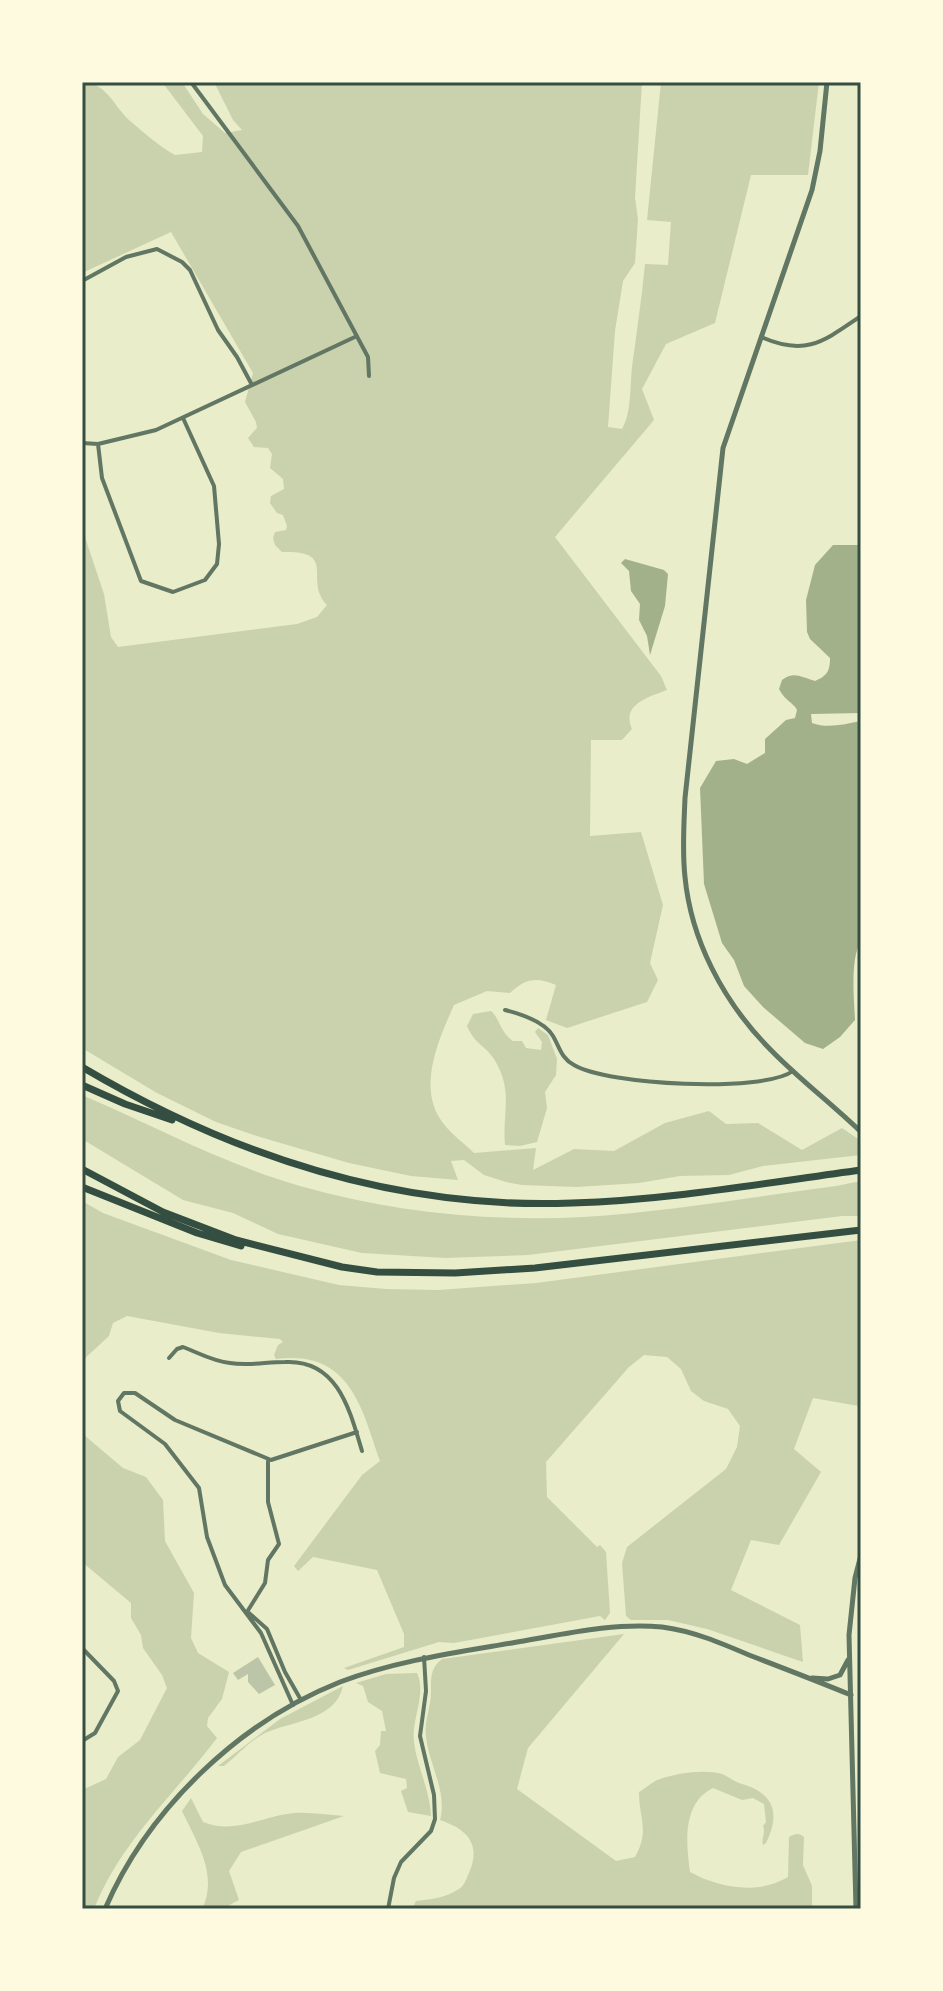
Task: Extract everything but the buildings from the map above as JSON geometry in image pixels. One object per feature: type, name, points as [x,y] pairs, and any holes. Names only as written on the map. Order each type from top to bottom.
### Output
[{"type":"highway","points":[[82,1067],[132,1096],[208,1133]]},
{"type":"highway","points":[[82,1085],[125,1104],[294,1166],[362,1183],[442,1197],[500,1202],[605,1202],[861,1170]]},
{"type":"highway","points":[[82,1169],[142,1202],[209,1230],[271,1250],[342,1267]]},
{"type":"highway","points":[[82,1187],[197,1233],[274,1255],[342,1267],[415,1273],[497,1271],[861,1230]]},
{"type":"street","points":[[191,82],[298,226],[368,357],[369,376]]},
{"type":"street","points":[[827,82],[820,151],[812,190],[729,426],[719,472],[685,798],[683,851],[689,903],[712,967],[745,1022],[793,1071],[861,1132]]},
{"type":"street","points":[[82,281],[126,257],[157,249],[182,262],[190,270],[218,330],[252,385]]},
{"type":"street","points":[[761,337],[794,348],[811,345],[861,316]]},
{"type":"street","points":[[82,443],[98,444],[144,434],[357,336]]},
{"type":"street","points":[[98,444],[102,478],[141,581],[173,592],[205,580],[217,564],[219,544],[214,486],[183,418]]},
{"type":"street","points":[[505,1010],[521,1014],[547,1028],[560,1053],[575,1066],[623,1079],[659,1083],[734,1083],[784,1077],[793,1071]]},
{"type":"street","points":[[169,1358],[183,1347],[222,1362],[297,1362],[326,1374],[344,1396],[362,1451]]},
{"type":"street","points":[[293,1705],[261,1633],[228,1590],[210,1546],[199,1488],[165,1444],[120,1411],[119,1398],[128,1392],[135,1393],[175,1420],[268,1460],[278,1460],[357,1432]]},
{"type":"street","points":[[247,1612],[265,1583],[268,1560],[279,1544],[268,1502],[268,1460]]},
{"type":"street","points":[[856,1909],[850,1655],[851,1609],[861,1555]]},
{"type":"street","points":[[247,1612],[267,1629],[301,1701]]},
{"type":"street","points":[[105,1909],[125,1870],[170,1806],[229,1749],[293,1705],[341,1682],[424,1657],[602,1629],[662,1627],[690,1632],[851,1695]]},
{"type":"street","points":[[82,1648],[114,1681],[118,1691],[107,1717],[95,1733],[82,1741]]},
{"type":"street","points":[[806,1677],[828,1679],[840,1675],[850,1655]]},
{"type":"street","points":[[388,1909],[394,1878],[401,1862],[431,1831],[435,1819],[434,1795],[420,1746],[426,1691],[424,1657]]},
{"type":"shaded area","points":[[82,82],[103,90],[129,120],[175,155],[202,152],[203,136],[162,82],[182,82],[203,114],[225,133],[242,130],[233,120],[214,82],[642,82],[635,198],[638,219],[635,263],[623,281],[615,331],[608,427],[622,429],[629,404],[645,264],[668,265],[671,222],[647,220],[661,82],[819,82],[808,175],[751,175],[715,323],[666,344],[642,389],[654,420],[555,537],[661,676],[667,690],[633,708],[630,713],[632,729],[622,740],[591,740],[590,836],[641,832],[663,905],[650,963],[658,980],[647,1002],[567,1028],[546,1020],[556,985],[543,981],[526,982],[510,993],[487,991],[454,1005],[437,1048],[431,1095],[443,1123],[474,1153],[536,1148],[533,1170],[574,1149],[614,1151],[665,1123],[709,1111],[726,1124],[758,1123],[802,1150],[842,1128],[861,1141],[861,1155],[763,1166],[729,1175],[680,1176],[639,1183],[577,1187],[506,1182],[484,1175],[464,1160],[451,1161],[458,1180],[411,1176],[349,1163],[216,1122],[157,1093],[82,1048],[82,528],[104,594],[111,637],[118,647],[297,624],[317,617],[327,605],[318,586],[315,561],[299,553],[282,552],[275,545],[275,532],[286,530],[287,526],[283,515],[277,513],[270,503],[271,496],[284,489],[283,479],[270,468],[272,454],[268,448],[254,447],[248,438],[257,428],[245,402],[253,373],[171,232],[82,273]]},
{"type":"shaded area","points":[[833,545],[861,545],[861,713],[811,714],[812,723],[824,726],[861,721],[861,941],[854,968],[855,1020],[840,1037],[823,1049],[805,1043],[763,1007],[744,986],[734,960],[722,943],[704,884],[700,788],[716,761],[734,759],[747,764],[765,753],[765,739],[786,720],[795,718],[797,710],[779,689],[782,680],[794,675],[815,681],[827,672],[830,658],[807,632],[806,600],[815,565]]},
{"type":"shaded area","points":[[625,559],[664,570],[668,574],[665,606],[650,655],[647,636],[639,620],[640,604],[631,591],[629,571],[621,563]]},
{"type":"shaded area","points":[[491,1011],[509,1037],[513,1041],[522,1041],[526,1048],[541,1050],[542,1042],[535,1032],[538,1028],[548,1035],[557,1059],[556,1075],[545,1092],[547,1108],[537,1142],[505,1145],[504,1081],[494,1059],[467,1026],[473,1014]]},
{"type":"shaded area","points":[[82,1095],[217,1156],[272,1177],[334,1195],[404,1209],[512,1218],[583,1217],[678,1208],[861,1181],[861,1216],[528,1255],[445,1258],[362,1253],[278,1234],[233,1213],[183,1200],[82,1139]]},
{"type":"shaded area","points":[[82,1201],[103,1213],[231,1260],[339,1285],[386,1289],[438,1290],[536,1283],[861,1240],[859,1406],[813,1398],[794,1449],[821,1472],[779,1545],[751,1540],[731,1590],[800,1625],[803,1662],[707,1629],[668,1620],[631,1620],[626,1616],[622,1563],[627,1547],[726,1469],[737,1447],[740,1426],[728,1409],[704,1401],[691,1391],[681,1369],[667,1357],[644,1355],[629,1367],[546,1462],[547,1497],[597,1547],[600,1545],[606,1552],[610,1613],[605,1620],[600,1616],[454,1643],[439,1642],[348,1670],[344,1668],[404,1647],[404,1634],[377,1570],[313,1557],[298,1571],[294,1566],[362,1475],[380,1461],[358,1402],[336,1373],[320,1363],[276,1359],[274,1355],[278,1345],[283,1342],[280,1339],[219,1333],[127,1316],[113,1323],[109,1336],[82,1361]]},
{"type":"shaded area","points":[[82,1419],[84,1435],[123,1468],[146,1477],[163,1500],[165,1541],[194,1593],[191,1638],[198,1653],[229,1672],[222,1699],[208,1718],[207,1726],[217,1738],[133,1840],[105,1884],[94,1909],[82,1909],[82,1790],[106,1779],[118,1757],[140,1740],[167,1688],[162,1675],[143,1648],[141,1635],[131,1618],[131,1603],[82,1562]]},
{"type":"shaded area","points":[[624,1634],[528,1748],[517,1789],[616,1861],[635,1857],[642,1840],[639,1792],[657,1780],[674,1775],[699,1772],[724,1775],[759,1792],[771,1804],[771,1832],[763,1845],[763,1826],[766,1822],[764,1804],[753,1798],[742,1800],[713,1788],[696,1803],[691,1814],[687,1837],[690,1872],[713,1882],[739,1887],[777,1883],[788,1877],[789,1837],[800,1834],[804,1837],[803,1865],[812,1886],[812,1909],[412,1909],[416,1901],[443,1896],[461,1887],[469,1873],[474,1853],[464,1833],[440,1820],[440,1788],[426,1730],[435,1666],[442,1659]]},
{"type":"shaded area","points":[[417,1673],[420,1698],[414,1742],[431,1816],[408,1812],[401,1791],[407,1788],[406,1779],[380,1773],[375,1751],[380,1745],[381,1731],[386,1731],[382,1711],[368,1702],[363,1686],[356,1683],[386,1674]]},
{"type":"shaded area","points":[[343,1686],[339,1697],[323,1712],[264,1734],[224,1766],[218,1766],[280,1719]]},
{"type":"shaded area","points":[[191,1798],[203,1822],[215,1825],[237,1826],[294,1813],[344,1816],[241,1852],[229,1871],[239,1900],[222,1909],[202,1909],[207,1896],[207,1871],[182,1811]]}]
